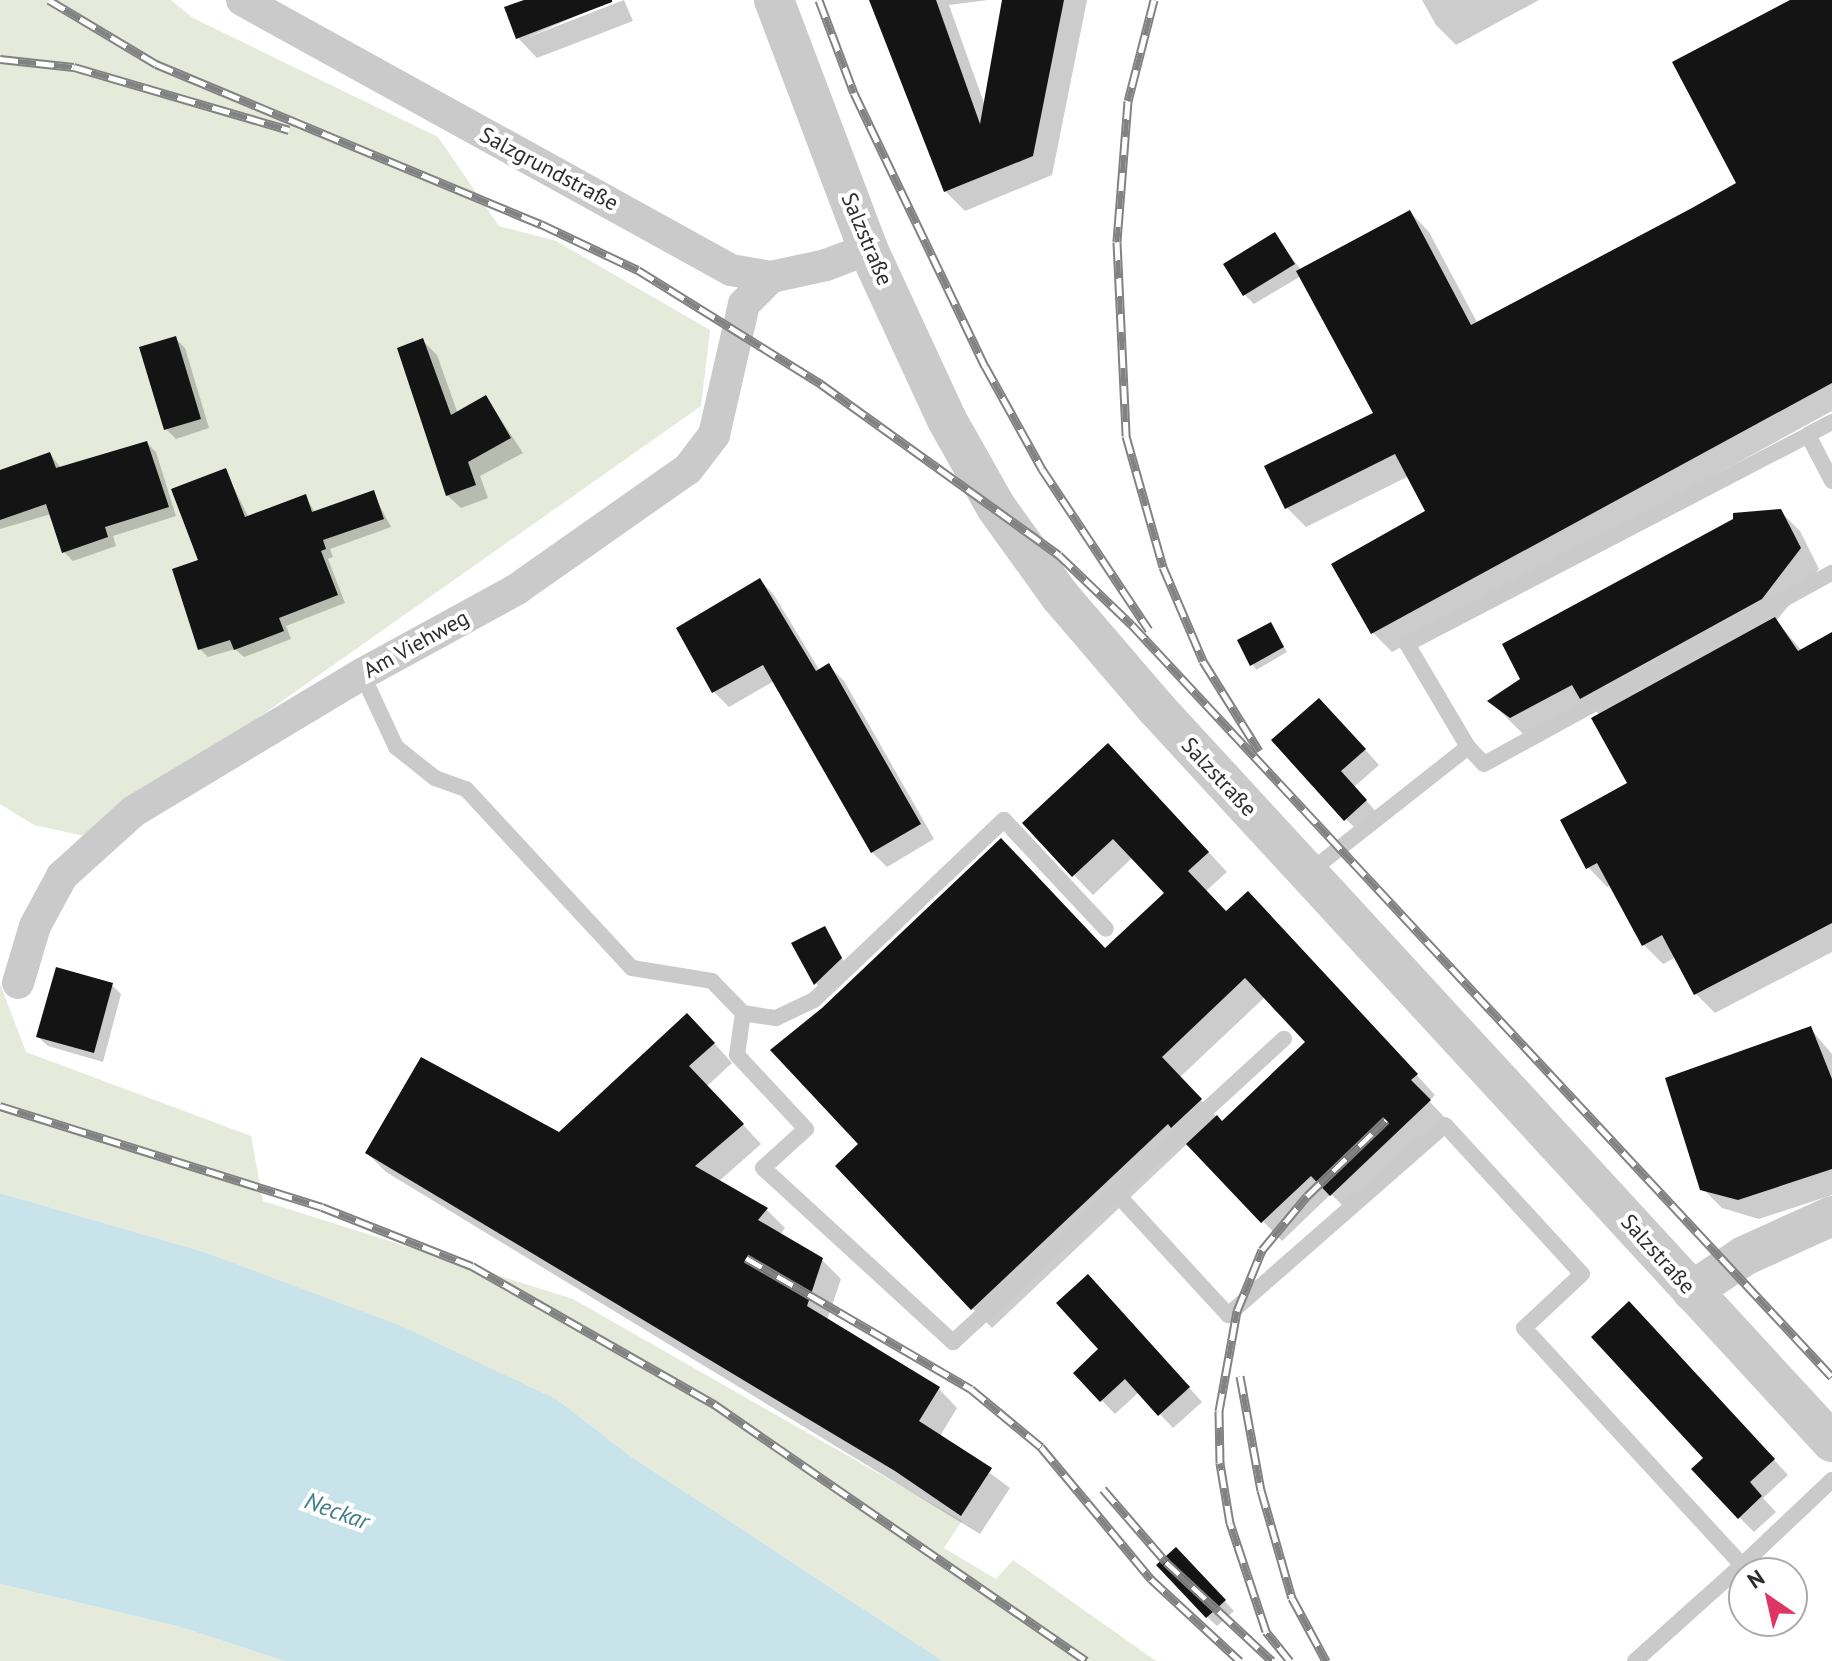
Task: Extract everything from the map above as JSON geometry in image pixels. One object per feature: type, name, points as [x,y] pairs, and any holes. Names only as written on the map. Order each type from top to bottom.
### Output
[{"type":"street","name":"Salzgrundstraße","points":[[242,0],[731,270],[771,277],[826,265],[868,249]]},
{"type":"street","name":"Salzstraße","points":[[774,0],[868,249],[947,420],[1005,519],[1060,596],[1156,708],[1832,1442]]},
{"type":"street","name":"Am Viehweg","points":[[18,983],[35,926],[62,876],[94,843],[134,811],[362,674],[517,589],[688,469],[714,435],[744,304],[771,277]]},
{"type":"street","points":[[1692,1291],[1744,1256],[1832,1216]]},
{"type":"lane","points":[[1832,422],[1407,644],[1468,747],[1484,764],[1832,573]]},
{"type":"lane","points":[[1808,435],[1832,481]]},
{"type":"lane","points":[[362,674],[396,747],[435,778],[466,789],[632,968],[712,981],[743,1013],[776,1018],[814,1000],[1004,820],[1106,929]]},
{"type":"lane","points":[[1308,873],[1468,747]]},
{"type":"lane","points":[[743,1013],[737,1055],[806,1129],[763,1168],[953,1342],[1284,1039]]},
{"type":"lane","points":[[1116,1193],[1228,1315],[1445,1125],[1582,1274],[1524,1328],[1735,1557]]},
{"type":"lane","points":[[1750,1557],[1832,1480]]},
{"type":"lane","points":[[1635,1661],[1728,1578]]},
{"type":"shaded area","points":[[0,0],[171,0],[193,18],[438,137],[499,226],[556,241],[710,330],[701,406],[89,837],[34,825],[0,804]]},
{"type":"shaded area","points":[[0,984],[26,1052],[251,1136],[263,1201],[573,1299],[962,1521],[944,1548],[996,1579],[1013,1560],[1156,1661],[943,1661],[630,1456],[558,1400],[201,1251],[0,1193]]},
{"type":"shaded area","points":[[0,1584],[177,1626],[284,1661],[0,1661]]},
{"type":"water","name":"Neckar","points":[[0,1193],[201,1251],[401,1326],[558,1400],[630,1456],[943,1661],[284,1661],[177,1626],[0,1584]]},
{"type":"building","points":[[524,0],[612,2],[516,39],[504,7]]},
{"type":"building","points":[[869,0],[936,0],[980,124],[1002,0],[1064,0],[1033,156],[944,192]]},
{"type":"building","points":[[1790,0],[1832,0],[1832,383],[1371,634],[1331,564],[1425,511],[1395,454],[1285,509],[1264,466],[1373,413],[1296,271],[1410,210],[1471,325],[1692,208],[1736,183],[1672,62]]},
{"type":"building","points":[[1275,232],[1295,264],[1243,296],[1223,264]]},
{"type":"building","points":[[176,336],[201,419],[164,430],[139,347]]},
{"type":"building","points":[[423,338],[451,415],[486,395],[511,438],[468,462],[476,485],[446,496],[397,348]]},
{"type":"building","points":[[147,441],[169,507],[105,527],[108,537],[62,553],[46,504],[0,520],[0,470],[50,452],[56,468]]},
{"type":"building","points":[[226,468],[245,517],[306,494],[312,512],[374,490],[384,519],[323,540],[326,549],[321,551],[338,595],[279,618],[284,631],[234,650],[230,640],[198,650],[172,569],[198,560],[171,489]]},
{"type":"building","points":[[1781,509],[1801,548],[1762,599],[1580,699],[1572,685],[1510,718],[1487,701],[1520,679],[1502,644],[1733,519],[1733,513]]},
{"type":"building","points":[[760,578],[816,671],[829,663],[921,824],[871,853],[763,665],[712,693],[676,628]]},
{"type":"building","points":[[1775,617],[1798,651],[1832,632],[1832,923],[1694,995],[1662,935],[1642,946],[1597,863],[1586,869],[1560,820],[1627,783],[1591,718]]},
{"type":"building","points":[[1271,622],[1284,647],[1250,666],[1237,640]]},
{"type":"building","points":[[1319,698],[1366,749],[1341,771],[1367,800],[1344,821],[1271,740]]},
{"type":"building","points":[[1108,743],[1209,852],[1188,871],[1226,911],[1248,891],[1418,1074],[1411,1080],[1431,1100],[1330,1196],[1311,1176],[1261,1223],[1186,1144],[1217,1115],[1222,1121],[1305,1042],[1245,978],[1162,1057],[1202,1099],[1171,1128],[1168,1124],[971,1310],[835,1166],[858,1144],[770,1050],[822,1008],[1001,838],[1105,948],[1164,893],[1113,839],[1072,877],[1022,823]]},
{"type":"building","points":[[825,926],[842,958],[814,985],[791,943]]},
{"type":"building","points":[[56,967],[113,983],[94,1053],[36,1037]]},
{"type":"building","points":[[687,1013],[715,1043],[689,1066],[744,1124],[695,1166],[768,1208],[758,1220],[823,1258],[807,1306],[940,1387],[919,1421],[992,1468],[961,1516],[895,1471],[365,1153],[421,1057],[559,1132]]},
{"type":"building","points":[[1811,1026],[1832,1079],[1832,1169],[1738,1200],[1700,1190],[1665,1078]]},
{"type":"building","points":[[1088,1274],[1190,1387],[1158,1416],[1125,1379],[1100,1402],[1073,1373],[1098,1349],[1056,1303]]},
{"type":"building","points":[[1629,1301],[1775,1459],[1750,1482],[1762,1496],[1738,1519],[1691,1469],[1703,1458],[1591,1337]]},
{"type":"building","points":[[1176,1547],[1226,1600],[1206,1618],[1156,1565]]},
{"type":"railway","points":[[49,0],[156,64],[541,224],[638,270],[821,384],[1059,555],[1132,625],[1832,1377]]},
{"type":"railway","points":[[819,0],[854,93],[985,366],[1042,469],[1149,630]]},
{"type":"railway","points":[[1154,0],[1128,101],[1117,242],[1126,436],[1163,567],[1203,661],[1259,751]]},
{"type":"railway","points":[[0,59],[74,67],[289,130]]},
{"type":"railway","points":[[0,1106],[322,1207],[472,1266],[714,1404],[1086,1661]]},
{"type":"railway","points":[[1290,1661],[1266,1631],[1230,1523],[1220,1463],[1219,1411],[1237,1311],[1262,1250],[1307,1196],[1386,1120]]},
{"type":"railway","points":[[746,1258],[971,1389],[1041,1447],[1151,1579],[1240,1661]]},
{"type":"railway","points":[[1240,1376],[1261,1490],[1292,1598],[1326,1661]]},
{"type":"railway","points":[[1103,1489],[1166,1562],[1272,1661]]}]
